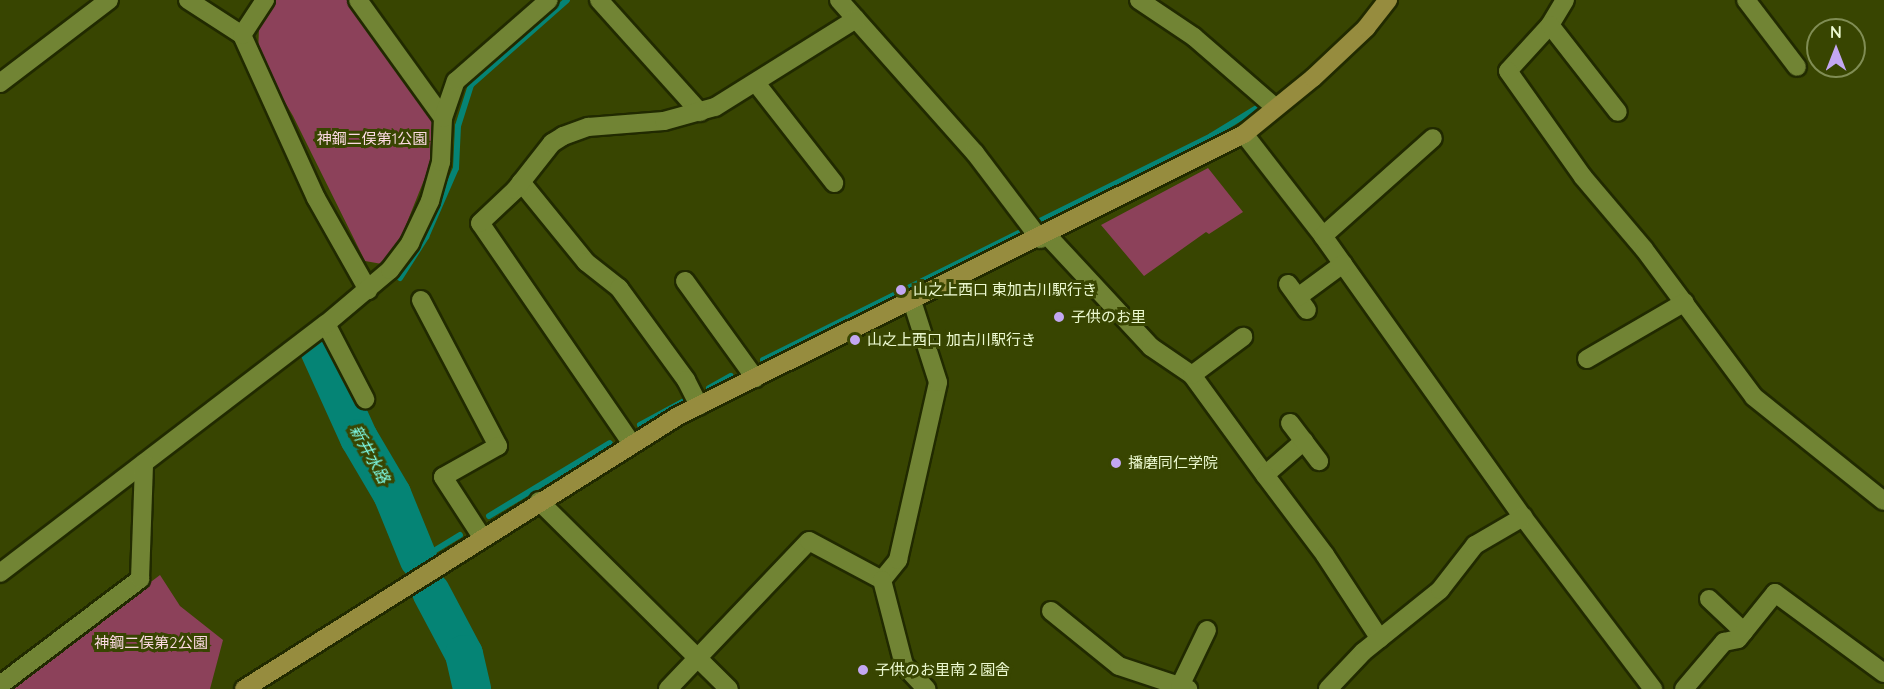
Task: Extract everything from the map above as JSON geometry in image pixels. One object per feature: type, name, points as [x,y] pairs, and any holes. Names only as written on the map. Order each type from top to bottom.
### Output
[{"type":"street","points":[[0,83],[109,0]]},
{"type":"street","points":[[188,0],[242,35],[316,198],[368,290]]},
{"type":"street","points":[[242,35],[265,0]]},
{"type":"street","points":[[358,0],[443,118]]},
{"type":"street","points":[[0,573],[368,290],[410,243],[430,201],[441,162],[443,118],[456,81],[549,0]]},
{"type":"street","points":[[599,0],[700,112]]},
{"type":"street","points":[[839,0],[975,153],[1043,237],[1151,346],[1192,375],[1325,555],[1380,639]]},
{"type":"street","points":[[244,689],[539,501],[699,406],[1043,237],[1244,134],[1366,28],[1388,0]]},
{"type":"street","points":[[1564,0],[1550,25],[1508,71],[1583,177],[1685,302],[1754,398],[1884,501]]},
{"type":"street","points":[[1746,0],[1797,67]]},
{"type":"street","points":[[1151,4],[1194,37],[1276,108]]},
{"type":"street","points":[[632,444],[480,223],[520,182],[552,143],[569,133],[588,127],[664,121],[700,112],[756,83],[856,19]]},
{"type":"street","points":[[1550,25],[1618,112]]},
{"type":"street","points":[[756,83],[834,183]]},
{"type":"street","points":[[1244,134],[1323,236],[1523,517],[1653,689]]},
{"type":"street","points":[[1323,236],[1433,138]]},
{"type":"street","points":[[520,182],[586,262],[619,288],[686,380],[699,406]]},
{"type":"street","points":[[1298,297],[1343,264]]},
{"type":"street","points":[[685,281],[755,378]]},
{"type":"street","points":[[421,300],[498,446],[443,477],[482,537]]},
{"type":"street","points":[[882,580],[898,560],[938,382],[912,301]]},
{"type":"street","points":[[1587,359],[1685,302]]},
{"type":"street","points":[[326,324],[365,399]]},
{"type":"street","points":[[1192,375],[1243,337]]},
{"type":"street","points":[[1290,423],[1319,460]]},
{"type":"street","points":[[1265,475],[1304,441]]},
{"type":"street","points":[[0,686],[140,579],[144,463]]},
{"type":"street","points":[[539,501],[729,689]]},
{"type":"street","points":[[1328,689],[1380,639],[1440,590],[1475,545],[1523,517]]},
{"type":"street","points":[[668,689],[809,541],[882,580],[904,665],[926,689]]},
{"type":"street","points":[[1684,689],[1724,642],[1738,639],[1774,593],[1884,673]]},
{"type":"street","points":[[1709,599],[1744,632]]},
{"type":"street","points":[[1052,611],[1119,666],[1156,684],[1184,688],[1207,630]]},
{"type":"green space","name":"神鋼二俣第1公園","points":[[276,0],[350,0],[435,124],[432,160],[402,235],[382,264],[365,261],[293,116],[258,56],[259,27]]},
{"type":"green space","points":[[1208,168],[1243,212],[1209,234],[1206,232],[1144,276],[1101,225]]},
{"type":"green space","name":"神鋼二俣第2公園","points":[[160,575],[180,606],[223,640],[210,689],[9,689]]},
{"type":"waterway","points":[[400,278],[426,237],[456,168],[458,126],[471,85],[567,0]]},
{"type":"waterway","points":[[1040,221],[1211,136],[1265,103]]},
{"type":"waterway","points":[[763,360],[1021,232]]},
{"type":"waterway","name":"新井水路","points":[[319,350],[359,438],[392,494],[419,560]]},
{"type":"waterway","points":[[709,388],[731,376]]},
{"type":"waterway","points":[[640,425],[684,401]]},
{"type":"waterway","points":[[489,516],[610,443]]},
{"type":"waterway","points":[[419,560],[460,535]]},
{"type":"waterway","name":"新井水路","points":[[431,592],[464,654],[472,689]]},
{"type":"place","name":"山之上西口 東加古川駅行き","points":[[901,290]]},
{"type":"place","name":"子供のお里","points":[[1059,317]]},
{"type":"place","name":"山之上西口 加古川駅行き","points":[[855,340]]},
{"type":"place","name":"播磨同仁学院","points":[[1116,463]]},
{"type":"place","name":"子供のお里南２園舎","points":[[863,670]]}]
